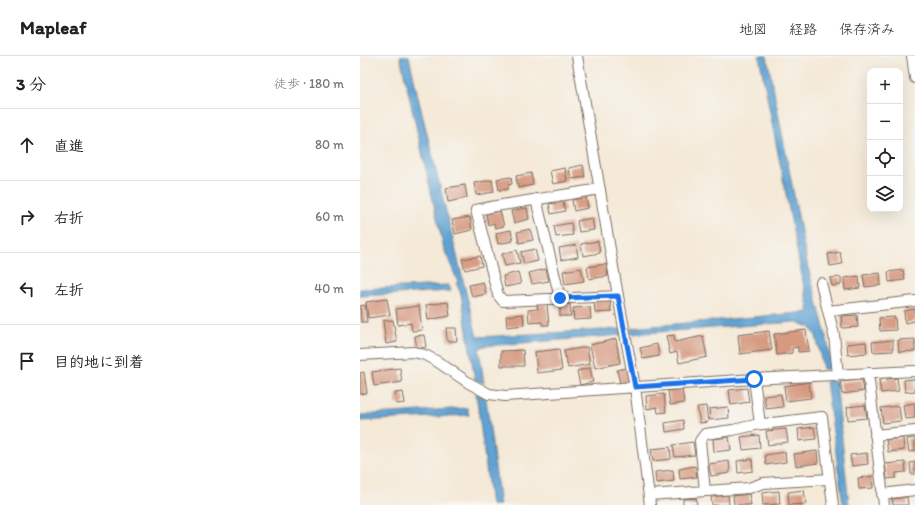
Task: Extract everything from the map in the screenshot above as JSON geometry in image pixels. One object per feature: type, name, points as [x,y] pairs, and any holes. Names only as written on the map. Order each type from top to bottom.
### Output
[{"type":"street","points":[[577,56],[635,387],[649,500],[705,491],[749,488],[763,483],[830,479]]},
{"type":"street","points":[[912,56],[915,78]]},
{"type":"street","points":[[600,189],[476,210],[498,295],[503,301],[618,296]]},
{"type":"street","points":[[536,199],[560,298]]},
{"type":"street","points":[[821,283],[834,336],[838,375]]},
{"type":"street","points":[[828,311],[915,301]]},
{"type":"street","points":[[360,355],[414,352],[425,355],[475,387],[489,394],[504,396],[754,379],[915,371]]},
{"type":"street","points":[[868,373],[884,505]]},
{"type":"street","points":[[754,379],[760,424]]},
{"type":"street","points":[[705,491],[700,441],[705,434],[760,424],[822,417],[833,505]]},
{"type":"street","points":[[876,435],[915,431]]},
{"type":"street","points":[[882,494],[915,490]]},
{"type":"water","points":[[400,56],[409,56],[477,337],[621,329],[622,335],[484,346],[479,349],[484,383],[475,380],[461,294],[456,283],[458,282],[444,249]]},
{"type":"water","points":[[759,56],[767,56],[808,267],[827,339],[832,369],[823,369],[816,336],[810,327],[795,322],[631,334],[631,328],[809,312]]},
{"type":"water","points":[[449,285],[451,291],[360,296],[360,289]]},
{"type":"water","points":[[826,381],[836,381],[849,505],[843,505]]},
{"type":"water","points":[[476,393],[486,398],[500,505],[491,505]]},
{"type":"water","points":[[467,408],[469,415],[360,421],[360,415]]},
{"type":"building","points":[[583,165],[585,177],[571,179],[569,168]]},
{"type":"building","points":[[565,168],[567,181],[553,184],[550,171]]},
{"type":"building","points":[[531,173],[533,185],[518,188],[516,176]]},
{"type":"building","points":[[511,177],[512,184],[508,185],[508,189],[499,190],[497,179]]},
{"type":"building","points":[[492,180],[494,192],[476,195],[474,183]]},
{"type":"building","points":[[465,185],[467,198],[448,202],[446,188]]},
{"type":"building","points":[[586,197],[588,208],[574,211],[572,200]]},
{"type":"building","points":[[563,202],[565,211],[551,214],[549,204]]},
{"type":"building","points":[[527,208],[529,219],[514,223],[511,211]]},
{"type":"building","points":[[500,211],[504,226],[495,228],[494,223],[488,225],[486,214]]},
{"type":"building","points":[[470,217],[472,230],[455,234],[452,220]]},
{"type":"building","points":[[592,218],[594,230],[579,232],[577,221]]},
{"type":"building","points":[[571,223],[573,235],[556,237],[554,226]]},
{"type":"building","points":[[530,229],[533,240],[519,243],[517,232]]},
{"type":"building","points":[[511,230],[513,241],[498,244],[496,233]]},
{"type":"building","points":[[598,241],[600,253],[583,256],[581,244]]},
{"type":"building","points":[[576,245],[578,257],[561,260],[559,248]]},
{"type":"building","points":[[535,249],[538,261],[524,264],[521,252]]},
{"type":"building","points":[[517,250],[520,263],[505,266],[502,254]]},
{"type":"building","points":[[840,252],[842,264],[830,266],[828,254]]},
{"type":"building","points":[[480,256],[482,266],[465,270],[462,259]]},
{"type":"building","points":[[606,264],[608,276],[589,279],[587,267]]},
{"type":"building","points":[[581,268],[584,281],[565,284],[563,271]]},
{"type":"building","points":[[546,269],[549,281],[532,284],[529,273]]},
{"type":"building","points":[[903,270],[905,280],[889,282],[888,272]]},
{"type":"building","points":[[518,272],[521,284],[505,287],[503,276]]},
{"type":"building","points":[[880,273],[881,285],[865,287],[863,275]]},
{"type":"building","points":[[859,276],[860,288],[845,290],[844,278]]},
{"type":"building","points":[[841,277],[841,285],[832,286],[830,278]]},
{"type":"building","points":[[483,282],[486,294],[472,297],[469,285]]},
{"type":"building","points":[[387,299],[390,315],[368,318],[366,302]]},
{"type":"building","points":[[610,300],[611,312],[595,313],[594,301]]},
{"type":"building","points":[[448,302],[450,316],[428,320],[426,305]]},
{"type":"building","points":[[547,304],[549,325],[542,325],[542,322],[529,323],[528,310],[538,309],[537,305]]},
{"type":"building","points":[[570,304],[571,316],[560,316],[560,305]]},
{"type":"building","points":[[365,305],[367,322],[361,322],[360,306]]},
{"type":"building","points":[[419,306],[422,330],[412,331],[411,323],[398,325],[396,309]]},
{"type":"building","points":[[590,307],[591,319],[574,320],[573,308]]},
{"type":"building","points":[[915,309],[915,321],[905,323],[904,311]]},
{"type":"building","points":[[523,314],[524,325],[507,327],[506,316]]},
{"type":"building","points":[[857,315],[858,327],[842,328],[841,316]]},
{"type":"building","points":[[895,317],[896,330],[880,331],[879,318]]},
{"type":"building","points":[[393,320],[397,342],[386,344],[383,321]]},
{"type":"building","points":[[446,328],[456,328],[457,341],[447,341]]},
{"type":"building","points":[[806,330],[809,351],[798,352],[798,347],[792,348],[792,353],[777,355],[774,334]]},
{"type":"building","points":[[769,331],[772,350],[740,354],[738,335]]},
{"type":"building","points":[[424,335],[426,347],[417,349],[415,336]]},
{"type":"building","points":[[674,335],[675,342],[703,336],[707,357],[679,363],[677,352],[670,354],[666,336]]},
{"type":"building","points":[[616,339],[620,363],[595,368],[590,345]]},
{"type":"building","points":[[915,339],[915,351],[899,352],[898,340]]},
{"type":"building","points":[[893,340],[893,351],[873,352],[872,342]]},
{"type":"building","points":[[866,342],[867,353],[848,355],[847,344]]},
{"type":"building","points":[[657,344],[659,356],[643,359],[640,348]]},
{"type":"building","points":[[587,347],[590,364],[568,368],[564,351]]},
{"type":"building","points":[[559,349],[562,370],[537,373],[535,352]]},
{"type":"building","points":[[523,350],[524,366],[501,366],[501,351]]},
{"type":"building","points":[[400,368],[402,382],[374,386],[372,372]]},
{"type":"building","points":[[590,368],[593,382],[580,385],[577,371]]},
{"type":"building","points":[[627,368],[630,381],[620,383],[617,370]]},
{"type":"building","points":[[364,372],[367,393],[360,394],[360,373]]},
{"type":"building","points":[[897,378],[899,391],[881,393],[879,380]]},
{"type":"building","points":[[915,379],[915,391],[905,392],[904,380]]},
{"type":"building","points":[[862,380],[864,391],[842,394],[840,382]]},
{"type":"building","points":[[809,382],[811,398],[786,401],[784,386]]},
{"type":"building","points":[[747,388],[749,402],[731,405],[729,390]]},
{"type":"building","points":[[682,389],[684,403],[670,405],[668,391]]},
{"type":"building","points":[[403,392],[405,403],[396,404],[395,393]]},
{"type":"building","points":[[664,394],[666,412],[658,413],[657,407],[647,409],[646,396]]},
{"type":"building","points":[[781,394],[783,407],[766,409],[764,396]]},
{"type":"building","points":[[915,403],[915,418],[905,419],[903,405]]},
{"type":"building","points":[[865,405],[867,418],[848,420],[847,407]]},
{"type":"building","points":[[706,406],[708,422],[700,423],[697,407]]},
{"type":"building","points":[[899,406],[901,421],[883,423],[881,408]]},
{"type":"building","points":[[728,407],[729,418],[710,420],[709,409]]},
{"type":"building","points":[[683,420],[684,429],[666,432],[665,423]]},
{"type":"building","points":[[814,427],[816,439],[799,441],[798,429]]},
{"type":"building","points":[[786,429],[788,442],[768,445],[766,431]]},
{"type":"building","points":[[759,435],[760,448],[743,450],[741,437]]},
{"type":"building","points":[[729,437],[731,450],[714,452],[713,439]]},
{"type":"building","points":[[903,438],[904,450],[888,452],[886,440]]},
{"type":"building","points":[[915,438],[915,451],[909,452],[907,439]]},
{"type":"building","points":[[693,442],[695,455],[675,457],[673,445]]},
{"type":"building","points":[[670,447],[671,459],[653,461],[651,449]]},
{"type":"building","points":[[817,451],[818,463],[796,466],[794,454]]},
{"type":"building","points":[[785,452],[786,462],[766,465],[765,455]]},
{"type":"building","points":[[867,453],[868,464],[852,466],[850,455]]},
{"type":"building","points":[[752,459],[753,471],[738,473],[737,461]]},
{"type":"building","points":[[729,461],[730,473],[711,476],[709,464]]},
{"type":"building","points":[[905,462],[906,472],[896,473],[896,478],[887,479],[885,464]]},
{"type":"building","points":[[915,462],[915,474],[911,474],[910,463]]},
{"type":"building","points":[[695,466],[697,477],[680,479],[679,469]]},
{"type":"building","points":[[673,470],[674,481],[656,483],[655,472]]},
{"type":"building","points":[[872,476],[873,488],[859,489],[858,478]]},
{"type":"building","points":[[804,490],[806,504],[789,505],[788,492]]},
{"type":"building","points":[[779,491],[780,504],[763,505],[762,493]]},
{"type":"building","points":[[749,494],[751,505],[734,505],[733,496]]},
{"type":"building","points":[[728,495],[729,505],[712,505],[711,497]]},
{"type":"building","points":[[907,497],[908,505],[893,505],[892,499]]},
{"type":"building","points":[[696,498],[697,505],[683,505],[683,499]]},
{"type":"route","points":[[560,298],[618,296],[635,387],[754,379]]}]
